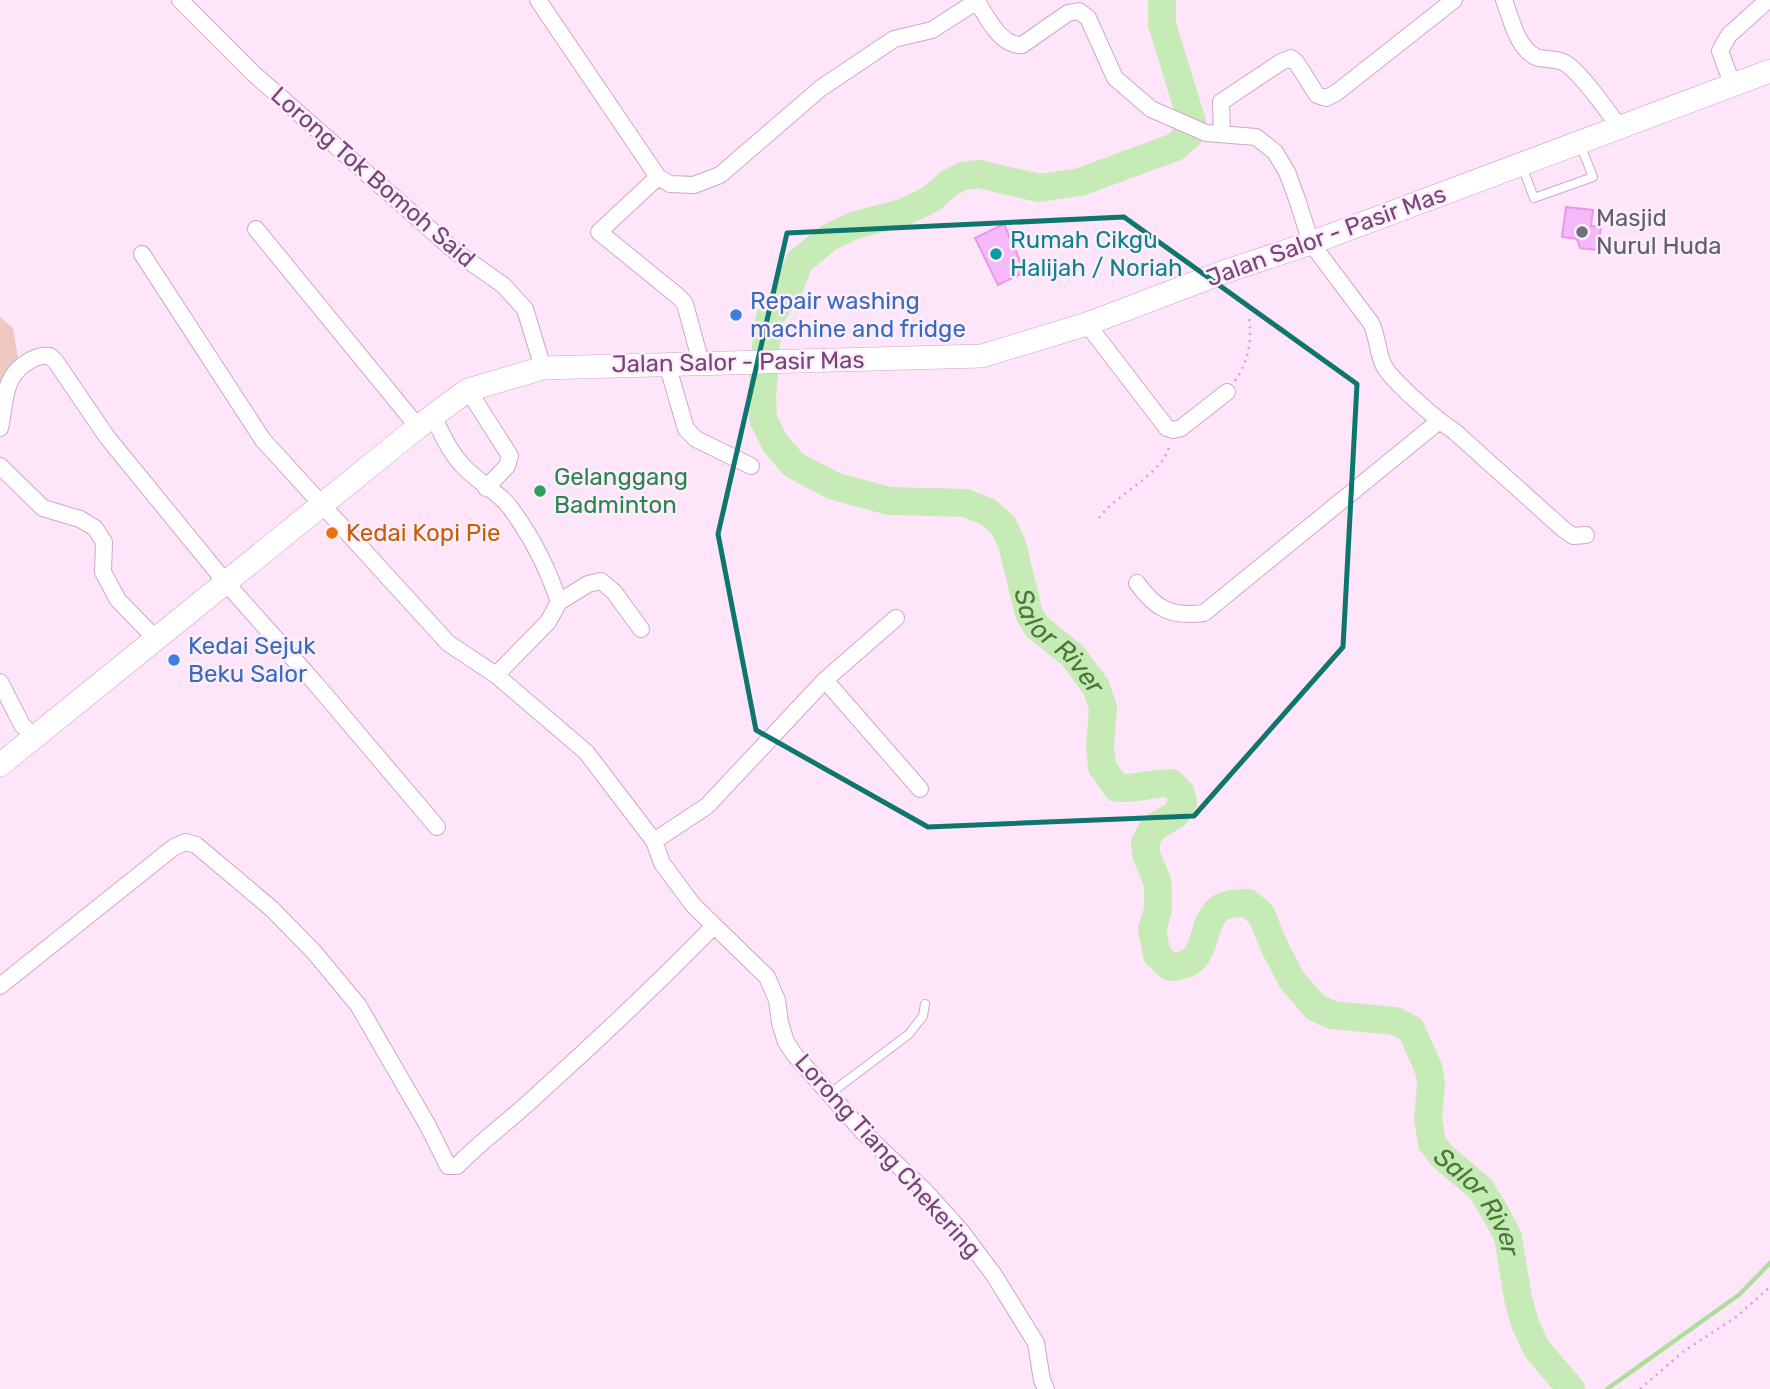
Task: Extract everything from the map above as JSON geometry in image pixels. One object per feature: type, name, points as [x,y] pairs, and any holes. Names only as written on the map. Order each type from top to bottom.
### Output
[{"type":"main road","name":"Jalan Salor - Pasir Mas","points":[[0,765],[155,638],[227,584],[468,390],[543,368],[982,356],[1087,324],[1224,272],[1311,243],[1770,71]]},
{"type":"street","name":"Lorong Tok Bomoh Said","points":[[180,0],[284,101],[456,252],[503,285],[524,309],[543,368]]},
{"type":"street","points":[[538,0],[658,177],[670,184],[694,185],[720,175],[821,88],[894,40],[932,30],[977,1],[1005,41],[1014,45],[1022,45],[1068,13],[1079,11],[1088,18],[1115,78],[1151,109],[1214,133],[1256,137],[1275,152],[1287,172],[1311,243],[1371,323],[1385,369],[1438,422],[1454,430],[1563,529],[1573,536],[1586,535]]},
{"type":"street","points":[[1214,133],[1221,102],[1281,62],[1291,58],[1317,95],[1326,98],[1336,93],[1454,0]]},
{"type":"street","points":[[1504,0],[1520,40],[1529,51],[1537,57],[1557,59],[1571,67],[1621,129]]},
{"type":"street","points":[[1733,86],[1720,51],[1729,35],[1769,0]]},
{"type":"street","points":[[658,177],[598,232],[680,297],[685,304],[701,363]]},
{"type":"street","points":[[256,229],[453,454],[486,488],[507,504],[526,532],[554,586],[559,602]]},
{"type":"street","name":"Lorong Tiang Chekering","points":[[142,254],[262,440],[448,643],[496,675],[586,752],[653,841],[662,863],[693,905],[767,977],[777,1000],[786,1042],[828,1095],[926,1192],[995,1275],[1036,1343],[1046,1389]]},
{"type":"street","points":[[1087,324],[1167,428],[1181,428],[1227,392]]},
{"type":"street","points":[[0,428],[4,395],[14,373],[37,356],[50,356],[107,438],[227,584],[315,682],[437,827]]},
{"type":"street","points":[[667,364],[686,429],[696,439],[751,466]]},
{"type":"street","points":[[468,390],[510,456],[507,466],[486,488]]},
{"type":"street","points":[[1136,583],[1148,599],[1167,611],[1184,616],[1204,613],[1438,422]]},
{"type":"street","points":[[0,466],[43,508],[80,519],[95,528],[104,542],[103,572],[118,600],[155,638]]},
{"type":"street","points":[[496,675],[548,622],[559,602],[588,584],[601,582],[614,592],[641,629]]},
{"type":"street","points":[[653,841],[707,806],[825,680],[896,618]]},
{"type":"street","points":[[825,680],[920,789]]},
{"type":"street","points":[[0,682],[22,725],[34,737]]},
{"type":"street","points":[[0,986],[174,847],[186,842],[196,845],[272,909],[314,952],[358,1005],[427,1124],[447,1166],[457,1166],[474,1148],[505,1125],[569,1066],[714,926]]},
{"type":"lane","points":[[1522,166],[1534,198],[1593,177],[1580,144]]},
{"type":"lane","points":[[828,1095],[909,1034],[923,1016],[925,1004]]},
{"type":"path","points":[[1227,392],[1243,369],[1246,359],[1251,340],[1248,317]]},
{"type":"path","points":[[1099,518],[1106,509],[1159,465],[1168,454],[1173,430]]},
{"type":"path","points":[[1640,1389],[1684,1351],[1736,1317],[1770,1287]]},
{"type":"highlighted area","points":[[1124,217],[1357,384],[1343,647],[1194,816],[928,827],[756,730],[718,534],[787,233]]},
{"type":"shaded area","points":[[0,317],[13,328],[19,364],[0,382]]},
{"type":"building","name":"Masjid Nurul Huda","points":[[1566,207],[1593,210],[1591,226],[1601,227],[1598,250],[1580,248],[1577,239],[1562,237]]},
{"type":"building","name":"Rumah Cikgu Halijah / Noriah","points":[[1004,224],[1025,272],[998,285],[975,238]]},
{"type":"waterway","name":"Salor River","points":[[1162,0],[1162,24],[1192,122],[1189,135],[1175,147],[1080,182],[1039,188],[979,174],[963,176],[948,184],[931,199],[902,213],[855,225],[828,238],[799,262],[788,291],[770,317],[762,398],[763,419],[775,443],[794,465],[834,486],[889,501],[966,503],[988,512],[1003,525],[1012,544],[1029,614],[1037,627],[1072,655],[1096,687],[1103,708],[1100,747],[1102,767],[1117,788],[1171,783],[1181,793],[1183,803],[1175,815],[1153,828],[1145,843],[1146,854],[1158,884],[1158,910],[1152,929],[1157,955],[1170,967],[1184,965],[1199,952],[1213,915],[1220,908],[1230,904],[1248,903],[1261,914],[1292,980],[1315,1007],[1332,1015],[1395,1021],[1411,1029],[1429,1070],[1431,1085],[1428,1119],[1432,1143],[1443,1157],[1480,1188],[1495,1212],[1508,1237],[1525,1324],[1537,1349],[1571,1389]]},
{"type":"waterway","points":[[1607,1389],[1740,1294],[1770,1263]]},
{"type":"place","name":"Masjid Nurul Huda","points":[[1582,232]]},
{"type":"place","name":"Rumah Cikgu Halijah / Noriah","points":[[996,254]]},
{"type":"place","name":"Repair washing machine and fridge","points":[[736,315]]},
{"type":"place","name":"Gelanggang Badminton","points":[[540,491]]},
{"type":"place","name":"Kedai Kopi Pie","points":[[332,533]]},
{"type":"place","name":"Kedai Sejuk Beku Salor","points":[[174,660]]}]
